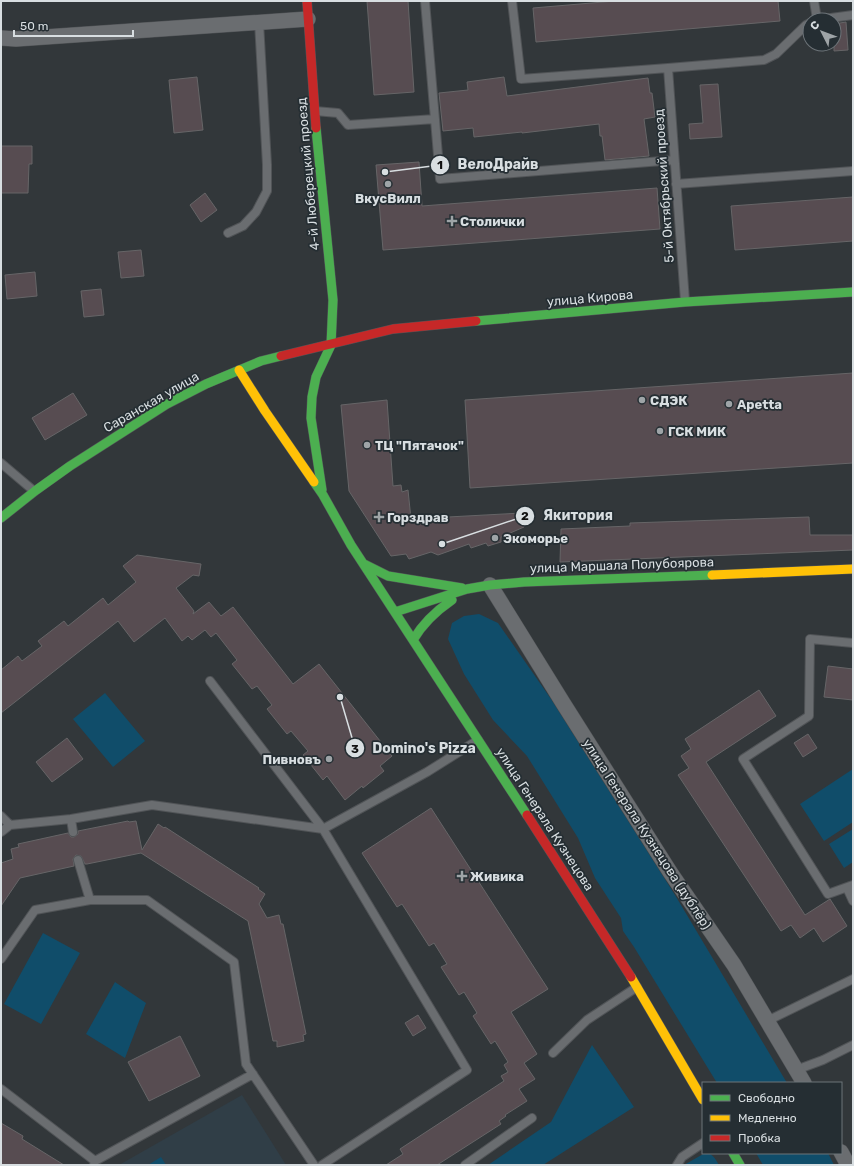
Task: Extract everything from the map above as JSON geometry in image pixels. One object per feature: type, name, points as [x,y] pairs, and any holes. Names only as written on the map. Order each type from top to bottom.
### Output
[{"type":"main road","name":"4-й Люберецкий проезд","points":[[307,1],[314,111],[333,300],[331,345]]},
{"type":"main road","name":"улица Кирова","points":[[331,345],[393,329],[685,302],[853,292]]},
{"type":"main road","name":"Саранская улица","points":[[1,518],[70,466],[167,404],[206,384],[261,361],[331,345]]},
{"type":"main road","name":"улица Генерала Кузнецова","points":[[323,495],[311,418],[312,397],[316,377],[331,345]]},
{"type":"main road","name":"улица Генерала Кузнецова","points":[[239,370],[265,411],[323,495],[351,545],[478,739],[637,987],[702,1098]]},
{"type":"main road","points":[[364,564],[388,576],[467,589]]},
{"type":"main road","name":"улица Маршала Полубоярова","points":[[395,612],[467,589],[490,585],[524,582],[853,569]]},
{"type":"main road","points":[[413,640],[431,616],[467,589]]},
{"type":"main road","points":[[734,1154],[740,1165]]},
{"type":"street","points":[[1,38],[16,39],[308,19]]},
{"type":"street","name":"улица Генерала Кузнецова (дублёр)","points":[[490,585],[670,872],[734,965],[800,1077]]},
{"type":"street","points":[[842,1154],[848,1165]]},
{"type":"lane","points":[[425,1],[440,179],[674,160]]},
{"type":"lane","points":[[512,1],[521,79],[764,60],[776,54],[802,29]]},
{"type":"lane","points":[[814,1],[814,12]]},
{"type":"lane","points":[[842,17],[853,15]]},
{"type":"lane","points":[[228,233],[243,226],[256,212],[267,191],[267,165],[259,22]]},
{"type":"lane","name":"5-й Октябрьский проезд","points":[[668,68],[685,302]]},
{"type":"lane","points":[[314,111],[338,112],[348,125],[435,119]]},
{"type":"lane","points":[[676,184],[853,170]]},
{"type":"lane","points":[[1,463],[35,491]]},
{"type":"lane","points":[[853,643],[810,638],[809,716],[744,759],[828,894],[850,887],[853,901]]},
{"type":"lane","points":[[210,681],[323,829],[467,1070],[322,1165]]},
{"type":"lane","points":[[1,832],[10,825],[71,819],[152,805],[323,829],[427,772],[478,739]]},
{"type":"lane","points":[[1,816],[10,825]]},
{"type":"lane","points":[[71,819],[73,832]]},
{"type":"lane","points":[[78,860],[90,900]]},
{"type":"lane","points":[[1,959],[35,910],[90,900],[147,900],[234,962],[246,1064],[314,1165]]},
{"type":"lane","points":[[767,1021],[853,979]]},
{"type":"lane","points":[[554,1053],[587,1020],[637,987]]},
{"type":"lane","points":[[800,1077],[822,1060],[853,1045]]},
{"type":"lane","points":[[1,1089],[94,1163],[253,1074]]},
{"type":"lane","points":[[465,1165],[532,1118]]},
{"type":"lane","points":[[677,1165],[682,1157],[702,1144]]},
{"type":"shaded area","points":[[479,614],[498,623],[551,699],[675,895],[786,1082],[716,1082],[623,931],[621,918],[595,878],[578,838],[527,756],[493,720],[464,674],[448,639],[452,623],[464,616]]},
{"type":"shaded area","points":[[105,693],[145,741],[113,767],[73,719]]},
{"type":"shaded area","points":[[853,769],[853,822],[824,841],[800,804]]},
{"type":"shaded area","points":[[853,829],[853,862],[844,868],[829,844]]},
{"type":"shaded area","points":[[43,933],[80,953],[41,1024],[4,1004]]},
{"type":"shaded area","points":[[115,982],[146,1003],[125,1058],[86,1034]]},
{"type":"shaded area","points":[[592,1045],[634,1107],[543,1165],[488,1165],[551,1122]]},
{"type":"shaded area","points":[[242,1095],[286,1165],[119,1165]]},
{"type":"shaded area","points":[[703,1154],[710,1154],[719,1165],[684,1165]]},
{"type":"shaded area","points":[[757,1154],[828,1154],[834,1165],[763,1165]]},
{"type":"shaded area","points":[[161,1157],[166,1165],[148,1165]]},
{"type":"building","points":[[367,1],[408,1],[414,92],[374,95]]},
{"type":"building","points":[[615,1],[778,1],[780,21],[536,42],[533,8]]},
{"type":"building","points":[[846,22],[848,50],[842,50],[842,23]]},
{"type":"building","points":[[197,77],[203,130],[174,133],[169,80]]},
{"type":"building","points":[[504,77],[507,96],[648,78],[650,93],[652,93],[655,117],[644,119],[649,156],[605,160],[599,124],[474,137],[473,128],[443,131],[439,93],[468,90],[467,82]]},
{"type":"building","points":[[718,84],[722,137],[690,139],[689,124],[703,123],[700,85]]},
{"type":"building","points":[[1,146],[32,146],[32,164],[29,164],[28,193],[1,193]]},
{"type":"building","points":[[419,162],[422,206],[657,188],[660,229],[383,250],[376,165]]},
{"type":"building","points":[[205,193],[217,210],[201,222],[190,205]]},
{"type":"building","points":[[853,197],[853,241],[735,250],[731,206]]},
{"type":"building","points":[[141,250],[144,276],[121,278],[118,252]]},
{"type":"building","points":[[35,272],[37,296],[7,299],[5,275]]},
{"type":"building","points":[[101,289],[104,315],[84,317],[81,291]]},
{"type":"building","name":"ГСК МИК","points":[[853,373],[853,463],[470,488],[465,400]]},
{"type":"building","points":[[73,393],[87,415],[45,440],[32,418]]},
{"type":"building","name":"ТЦ \"Пятачок\"","points":[[387,400],[393,486],[401,485],[402,492],[408,490],[411,519],[522,513],[524,527],[501,537],[501,542],[488,546],[486,543],[471,548],[469,544],[438,555],[431,552],[409,559],[406,554],[391,556],[349,491],[341,405]]},
{"type":"building","points":[[809,517],[810,535],[853,535],[853,550],[560,562],[561,529],[630,526],[630,523]]},
{"type":"building","points":[[137,555],[201,564],[199,576],[193,575],[176,588],[194,611],[193,614],[209,602],[221,616],[233,607],[293,684],[319,664],[392,756],[380,766],[384,771],[345,800],[327,776],[323,780],[303,755],[308,751],[291,731],[287,734],[267,709],[272,705],[257,686],[252,689],[232,664],[237,660],[216,633],[211,637],[205,630],[192,640],[188,636],[182,641],[165,618],[134,642],[118,621],[1,713],[1,670],[18,656],[22,661],[42,646],[38,641],[64,621],[68,626],[103,598],[108,605],[136,582],[123,566]]},
{"type":"building","points":[[828,666],[853,669],[853,700],[824,697]]},
{"type":"building","points":[[759,690],[776,716],[706,762],[805,915],[830,899],[847,926],[823,942],[814,928],[800,938],[791,925],[781,931],[678,775],[689,768],[681,756],[691,749],[685,739]]},
{"type":"building","points":[[808,734],[817,748],[803,757],[794,743]]},
{"type":"building","points":[[67,738],[83,759],[52,782],[36,762]]},
{"type":"building","points":[[431,808],[548,989],[511,1012],[537,1054],[524,1063],[535,1079],[519,1089],[527,1101],[505,1115],[506,1116],[499,1121],[501,1124],[437,1165],[386,1165],[403,1154],[400,1149],[504,1081],[501,1076],[508,1072],[504,1065],[508,1062],[495,1041],[491,1044],[473,1016],[477,1013],[464,992],[459,995],[441,967],[447,964],[434,943],[429,946],[402,904],[397,907],[362,853]]},
{"type":"building","points":[[128,821],[136,821],[142,850],[158,824],[164,828],[165,827],[259,888],[258,889],[265,894],[259,904],[267,918],[279,915],[281,924],[283,924],[306,1034],[303,1035],[304,1041],[277,1047],[277,1041],[273,1041],[248,921],[141,853],[87,864],[85,864],[81,856],[76,855],[73,859],[74,866],[20,878],[1,906],[1,863],[13,859],[11,849],[19,847],[18,844],[68,833],[71,837],[74,837],[78,834],[78,831]]},
{"type":"building","points":[[418,1015],[426,1028],[413,1036],[405,1023]]},
{"type":"building","points":[[180,1036],[200,1076],[149,1101],[128,1062]]},
{"type":"building","points":[[1,1123],[23,1136],[22,1139],[64,1165],[1,1165]]},
{"type":"traffic: fast","points":[[316,128],[333,300],[331,345],[316,377],[312,397],[311,418],[322,490]]},
{"type":"traffic: fast","points":[[476,321],[685,302],[853,292]]},
{"type":"traffic: fast","points":[[1,518],[70,466],[167,404],[206,384],[261,361],[281,356]]},
{"type":"traffic: fast","points":[[314,482],[351,545],[527,815]]},
{"type":"traffic: fast","points":[[364,564],[388,576],[462,588]]},
{"type":"traffic: fast","points":[[395,612],[467,589],[490,585],[524,582],[712,575]]},
{"type":"traffic: fast","points":[[413,640],[430,618],[452,600]]},
{"type":"traffic: fast","points":[[734,1154],[740,1165]]},
{"type":"traffic: slow","points":[[239,370],[265,411],[314,482]]},
{"type":"traffic: slow","points":[[712,575],[853,569]]},
{"type":"traffic: slow","points":[[631,977],[702,1098]]},
{"type":"traffic: jam","points":[[307,1],[316,128]]},
{"type":"traffic: jam","points":[[281,356],[393,329],[476,321]]},
{"type":"traffic: jam","points":[[527,815],[631,977]]},
{"type":"place","name":"ВелоДрайв","points":[[385,172]]},
{"type":"place","name":"ВкусВилл","points":[[388,184]]},
{"type":"place","name":"Столички","points":[[452,221]]},
{"type":"place","name":"СДЭК","points":[[642,400]]},
{"type":"place","name":"Apetta","points":[[729,404]]},
{"type":"place","name":"ГСК МИК","points":[[660,431]]},
{"type":"place","name":"ТЦ \"Пятачок\"","points":[[367,445]]},
{"type":"place","name":"Горздрав","points":[[379,517]]},
{"type":"place","name":"Экоморье","points":[[495,538]]},
{"type":"place","name":"Якитория","points":[[442,544]]},
{"type":"place","name":"Domino's Pizza","points":[[340,697]]},
{"type":"place","name":"Пивновъ","points":[[329,759]]},
{"type":"place","name":"Живика","points":[[462,876]]}]
